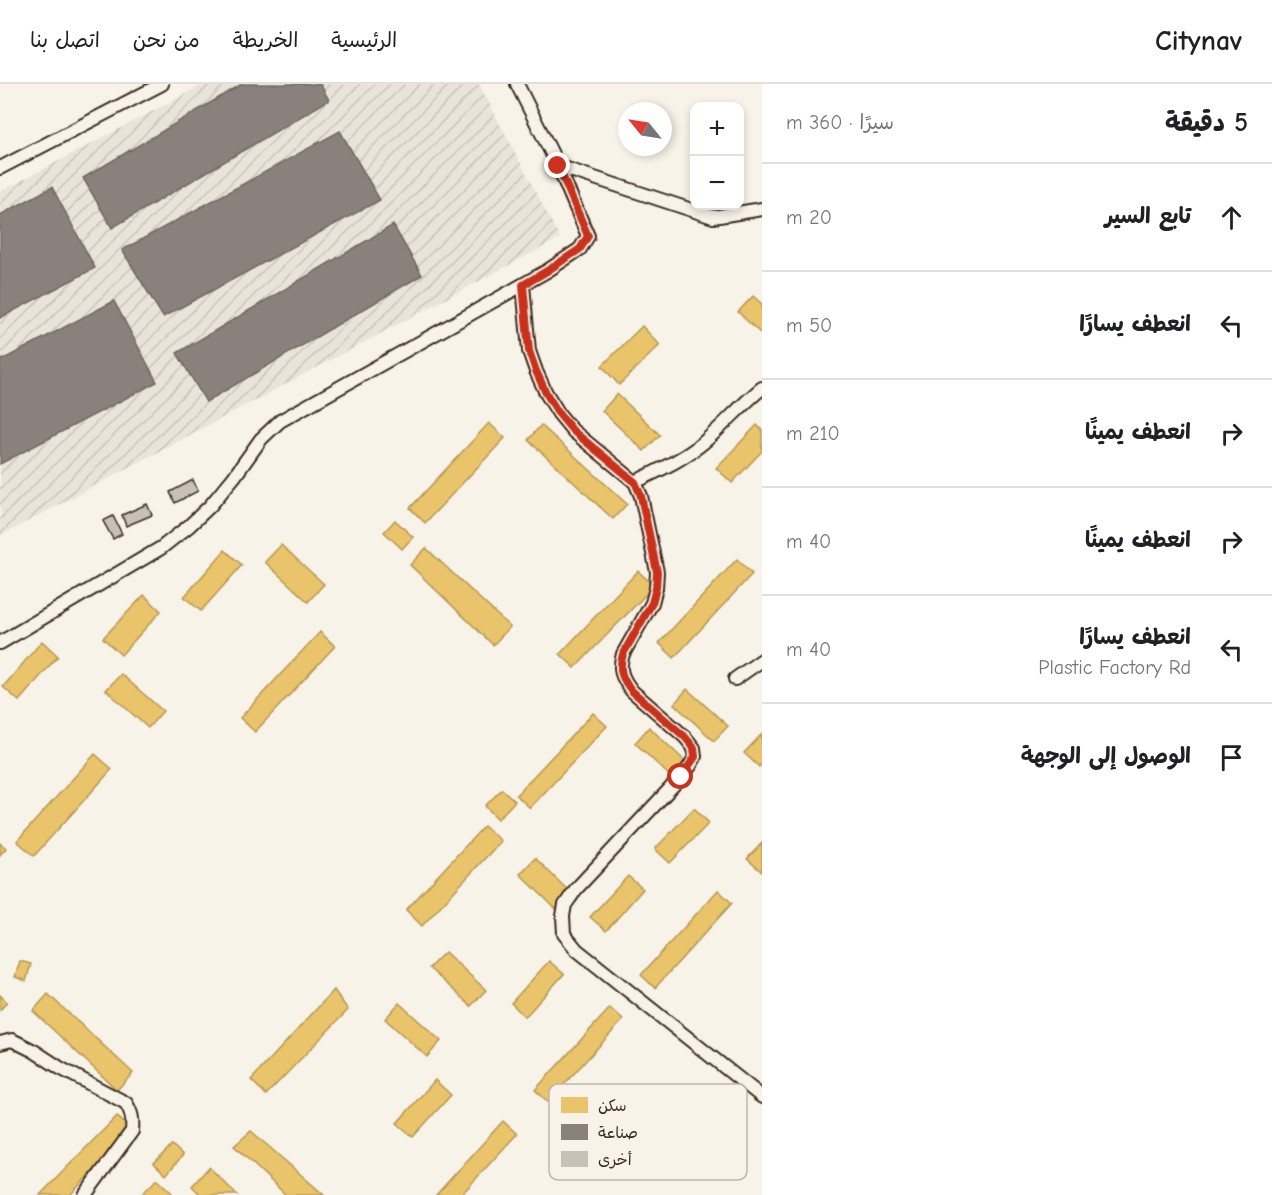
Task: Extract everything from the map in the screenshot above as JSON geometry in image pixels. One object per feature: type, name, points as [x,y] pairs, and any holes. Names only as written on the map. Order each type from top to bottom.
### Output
[{"type":"street","points":[[0,168],[162,84]]},
{"type":"street","points":[[0,643],[161,548],[189,526],[210,506],[261,440],[280,421],[523,285],[580,249],[588,236],[558,166],[517,84]]},
{"type":"street","points":[[558,166],[713,217],[762,209]]},
{"type":"street","points":[[523,285],[529,351],[546,393],[573,431],[635,482],[644,507],[657,572],[656,588],[652,603],[623,654],[620,663],[621,674],[632,691],[685,737],[694,748],[695,757],[681,777],[576,890],[565,905],[564,934],[577,950],[746,1084]]},
{"type":"street","points":[[635,482],[703,443],[762,388]]},
{"type":"street","points":[[735,679],[762,660]]},
{"type":"street","points":[[0,1043],[12,1041],[34,1051],[60,1068],[126,1103],[131,1111],[132,1131],[85,1195]]},
{"type":"street","points":[[747,1085],[762,1097]]},
{"type":"shaded area","points":[[204,84],[479,84],[560,238],[0,536],[0,192]]},
{"type":"building: سكن","points":[[753,296],[762,304],[762,335],[738,312]]},
{"type":"building: سكن","points":[[642,326],[660,345],[619,385],[602,366]]},
{"type":"building: سكن","points":[[617,394],[660,435],[644,451],[602,411]]},
{"type":"building: سكن","points":[[489,423],[505,438],[425,523],[410,508]]},
{"type":"building: سكن","points":[[541,425],[627,504],[613,519],[528,440]]},
{"type":"building: سكن","points":[[757,425],[762,430],[762,451],[732,483],[716,468]]},
{"type":"building: سكن","points":[[395,520],[413,537],[402,549],[384,532]]},
{"type":"building: سكن","points":[[281,545],[324,584],[308,602],[265,562]]},
{"type":"building: سكن","points":[[426,548],[510,627],[493,645],[410,565]]},
{"type":"building: سكن","points":[[225,550],[242,565],[201,611],[184,597]]},
{"type":"building: سكن","points":[[737,559],[752,574],[674,658],[659,643]]},
{"type":"building: سكن","points":[[638,571],[654,586],[575,668],[560,654]]},
{"type":"building: سكن","points":[[144,595],[161,611],[121,655],[103,638]]},
{"type":"building: سكن","points":[[320,632],[335,646],[255,732],[240,718]]},
{"type":"building: سكن","points":[[42,641],[58,656],[19,701],[3,687]]},
{"type":"building: سكن","points":[[121,674],[163,711],[148,728],[106,690]]},
{"type":"building: سكن","points":[[687,689],[728,726],[714,741],[674,704]]},
{"type":"building: سكن","points":[[593,713],[607,726],[530,808],[516,795]]},
{"type":"building: سكن","points":[[649,727],[686,762],[672,778],[635,743]]},
{"type":"building: سكن","points":[[762,734],[762,763],[759,767],[744,753]]},
{"type":"building: سكن","points":[[95,754],[112,769],[34,856],[17,841]]},
{"type":"building: سكن","points":[[502,789],[515,801],[498,819],[485,806]]},
{"type":"building: سكن","points":[[694,808],[709,823],[670,863],[655,849]]},
{"type":"building: سكن","points":[[484,826],[501,841],[422,926],[406,910]]},
{"type":"building: سكن","points":[[0,843],[6,848],[0,855]]},
{"type":"building: سكن","points":[[762,843],[762,872],[747,859]]},
{"type":"building: سكن","points":[[535,858],[578,900],[563,916],[520,874]]},
{"type":"building: سكن","points":[[628,876],[643,889],[606,931],[590,917]]},
{"type":"building: سكن","points":[[718,890],[732,903],[655,988],[641,975]]},
{"type":"building: سكن","points":[[445,952],[486,990],[471,1006],[429,968]]},
{"type":"building: سكن","points":[[20,961],[31,964],[26,981],[15,977]]},
{"type":"building: سكن","points":[[549,961],[564,974],[525,1017],[511,1003]]},
{"type":"building: سكن","points":[[334,990],[348,1010],[266,1095],[251,1080]]},
{"type":"building: سكن","points":[[48,994],[133,1073],[117,1090],[33,1011]]},
{"type":"building: سكن","points":[[0,995],[7,1002],[0,1010]]},
{"type":"building: سكن","points":[[399,1003],[441,1041],[427,1057],[385,1019]]},
{"type":"building: سكن","points":[[610,1008],[623,1020],[564,1084],[549,1084],[548,1102],[535,1090]]},
{"type":"building: سكن","points":[[435,1080],[451,1095],[413,1137],[397,1123]]},
{"type":"building: سكن","points":[[117,1116],[132,1131],[70,1195],[40,1195]]},
{"type":"building: سكن","points":[[503,1121],[517,1134],[461,1195],[436,1195]]},
{"type":"building: سكن","points":[[251,1131],[324,1195],[286,1195],[234,1146]]},
{"type":"building: سكن","points":[[172,1145],[183,1155],[166,1175],[154,1163]]},
{"type":"building: سكن","points":[[209,1167],[237,1195],[201,1195],[192,1186]]},
{"type":"building: سكن","points":[[157,1179],[172,1193],[171,1195],[141,1195]]},
{"type":"building: صناعة","points":[[242,84],[320,84],[329,100],[112,228],[83,178]]},
{"type":"building: صناعة","points":[[340,131],[380,200],[163,317],[122,250]]},
{"type":"building: صناعة","points":[[52,187],[95,268],[0,318],[0,215]]},
{"type":"building: صناعة","points":[[393,225],[422,275],[206,402],[177,353]]},
{"type":"building: صناعة","points":[[114,301],[157,382],[0,464],[0,361]]},
{"type":"building: أخرى","points":[[193,480],[198,491],[175,503],[170,492]]},
{"type":"building: أخرى","points":[[147,504],[152,515],[126,526],[122,515]]},
{"type":"building: أخرى","points":[[113,516],[122,534],[113,539],[103,521]]},
{"type":"route","points":[[558,166],[588,236],[580,249],[523,285],[529,351],[546,393],[559,414],[573,431],[635,482],[641,496],[657,572],[656,588],[652,603],[623,654],[620,663],[621,674],[632,691],[685,737],[694,748],[695,757],[681,777]]}]
